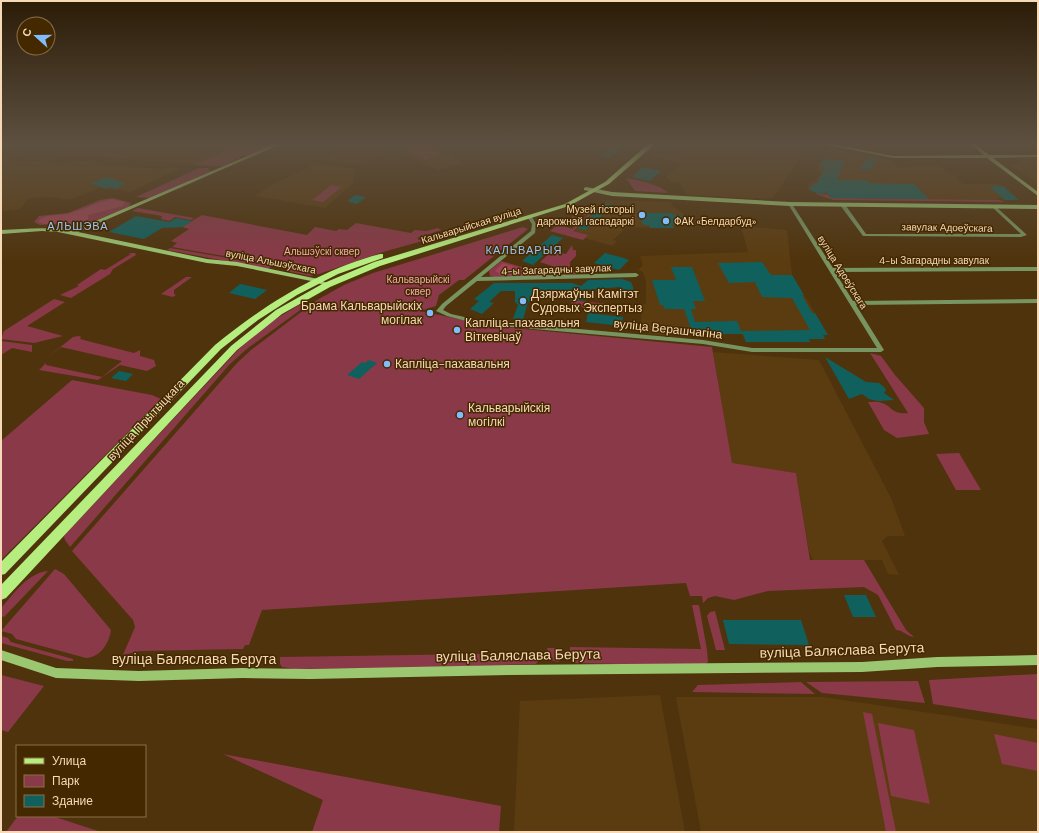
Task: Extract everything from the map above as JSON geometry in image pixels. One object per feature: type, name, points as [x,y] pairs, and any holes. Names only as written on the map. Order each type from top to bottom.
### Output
[{"type":"main road","name":"Кальварыйская вуліца","points":[[526,216],[586,189],[593,183]]},
{"type":"main road","name":"Кальварыйская вуліца","points":[[318,283],[373,259],[567,205],[594,191],[604,183]]},
{"type":"main road","name":"вуліца Прытыцкага","points":[[1,570],[218,347],[266,309],[318,283]]},
{"type":"main road","name":"вуліца Прытыцкага","points":[[1,594],[234,348],[318,283]]},
{"type":"street","points":[[72,233],[189,183]]},
{"type":"street","points":[[1023,183],[1038,194]]},
{"type":"street","points":[[586,189],[594,191],[790,204],[1038,207]]},
{"type":"street","name":"вуліца Адоеўскага","points":[[790,204],[881,350]]},
{"type":"street","name":"завулак Адоеўскага","points":[[842,204],[865,235],[1025,235],[994,206]]},
{"type":"street","points":[[476,279],[533,232],[534,224],[526,216]]},
{"type":"street","name":"вуліца Альшэўскага","points":[[1,232],[42,229],[72,233],[207,261],[219,266],[318,283]]},
{"type":"street","name":"4-ы Загарадны завулак","points":[[831,270],[1038,269]]},
{"type":"street","name":"4-ы Загарадны завулак","points":[[476,279],[567,278],[636,275]]},
{"type":"street","name":"вуліца Верашчагіна","points":[[476,279],[444,305],[439,310],[441,313],[478,322],[703,342],[740,349],[881,350]]},
{"type":"street","points":[[851,303],[1038,301]]},
{"type":"street","name":"вуліца Баляслава Берута","points":[[1,655],[56,673],[139,676],[242,672],[310,674],[509,670],[862,667],[937,662],[1038,660]]},
{"type":"shaded area","points":[[1,183],[149,183],[130,192],[102,187],[69,200],[52,197],[29,198],[20,209],[3,211],[1,214]]},
{"type":"shaded area","points":[[276,183],[353,183],[325,208],[255,196]]},
{"type":"shaded area","points":[[680,183],[783,183],[773,198],[687,195]]},
{"type":"shaded area","points":[[810,183],[962,183],[996,184],[1003,186],[1002,198],[996,198],[998,200],[831,198],[827,193],[823,195],[809,190],[810,189],[808,188],[810,186],[807,185]]},
{"type":"shaded area","points":[[112,199],[125,202],[123,206],[88,215],[88,220],[77,223],[44,224],[39,222],[39,220],[45,217],[72,213]]},
{"type":"shaded area","points":[[603,201],[671,202],[672,206],[683,213],[688,225],[673,225],[674,228],[627,227],[613,240],[617,241],[612,246],[585,238],[588,235],[573,231],[605,203]]},
{"type":"shaded area","points":[[741,226],[787,230],[792,275],[828,335],[823,335],[825,339],[809,339],[810,342],[746,342],[742,334],[656,335],[647,333],[643,328],[640,328],[642,309],[626,306],[646,304],[646,281],[643,272],[638,270],[643,265],[640,256],[748,252]]},
{"type":"shaded area","points":[[503,263],[519,268],[521,271],[528,273],[535,272],[543,276],[499,275],[499,273],[495,271]]},
{"type":"shaded area","points":[[713,352],[819,360],[891,498],[905,536],[888,536],[882,541],[899,575],[888,574],[882,560],[813,560],[809,551],[796,473],[732,464]]},
{"type":"shaded area","points":[[660,695],[685,832],[514,832],[520,701]]},
{"type":"shaded area","points":[[676,697],[823,697],[1038,729],[1038,832],[701,832]]},
{"type":"green space","points":[[167,183],[185,183],[151,198],[136,197]]},
{"type":"green space","points":[[629,183],[646,183],[655,185],[668,193],[635,191]]},
{"type":"green space","points":[[331,185],[342,187],[323,202],[312,200]]},
{"type":"green space","points":[[816,194],[824,195],[827,194],[831,198],[999,200],[1005,202],[833,200]]},
{"type":"green space","points":[[113,198],[131,203],[129,207],[77,228],[54,224],[40,225],[34,222],[39,216],[68,213],[100,200]]},
{"type":"green space","points":[[585,207],[596,210],[573,231],[588,235],[583,240],[550,231],[559,224],[572,229],[588,215],[580,214],[569,222],[567,221]]},
{"type":"green space","points":[[138,208],[194,218],[191,220],[175,217],[169,221],[161,219],[162,216],[132,211]]},
{"type":"green space","name":"Альшэўскі сквер","points":[[202,215],[307,235],[315,227],[336,231],[339,229],[347,230],[356,223],[411,233],[415,230],[426,231],[438,228],[441,230],[417,238],[419,240],[466,226],[469,228],[383,252],[310,276],[286,271],[289,269],[272,266],[268,269],[167,250],[170,248],[264,263],[172,247],[177,243],[171,241],[189,229],[182,227]]},
{"type":"green space","name":"Кальварыйскія могілкі","points":[[523,227],[528,229],[464,280],[459,280],[439,295],[436,306],[420,311],[493,326],[712,347],[732,463],[796,473],[810,560],[864,560],[906,630],[914,637],[896,630],[878,595],[864,587],[768,591],[734,600],[715,596],[708,598],[703,603],[702,596],[690,596],[686,583],[262,610],[249,645],[245,645],[243,649],[140,651],[123,655],[135,627],[133,620],[72,551],[237,363],[251,350],[317,300],[344,285],[373,273]]},
{"type":"green space","points":[[572,245],[573,250],[576,250],[576,256],[570,262],[570,270],[576,271],[576,274],[564,275],[553,272],[558,268],[540,262],[552,251],[566,254]]},
{"type":"green space","points":[[128,253],[135,253],[136,255],[113,269],[110,274],[71,298],[60,295],[79,286],[77,285],[101,269],[105,270],[131,254]]},
{"type":"green space","points":[[501,261],[547,275],[490,276],[489,271]]},
{"type":"green space","points":[[186,277],[192,277],[174,290],[174,294],[176,295],[173,297],[161,294]]},
{"type":"green space","points":[[54,299],[65,302],[27,326],[63,336],[34,343],[1,339],[4,331]]},
{"type":"green space","points":[[572,300],[626,306],[625,313],[585,309],[581,306],[571,305]]},
{"type":"green space","points":[[304,302],[307,305],[248,348],[230,364],[70,547],[64,536],[240,348],[274,320]]},
{"type":"green space","points":[[73,337],[81,337],[80,339],[134,353],[140,350],[140,356],[154,360],[156,366],[147,371],[120,365],[98,380],[39,370],[46,363],[46,365],[102,377],[122,361],[61,347],[45,359]]},
{"type":"green space","points":[[1,341],[32,345],[32,352],[12,348],[1,355]]},
{"type":"green space","points":[[870,353],[881,356],[895,375],[924,408],[924,422],[929,434],[897,438],[884,430],[868,402],[880,402],[895,412],[908,413]]},
{"type":"green space","points":[[72,380],[152,395],[161,399],[1,560],[1,441]]},
{"type":"green space","points":[[959,453],[981,490],[956,490],[936,454]]},
{"type":"green space","points":[[55,569],[64,574],[111,630],[106,644],[96,655],[86,658],[16,639],[12,634],[1,631]]},
{"type":"green space","points":[[48,571],[4,617],[1,616],[1,608],[27,580],[40,573]]},
{"type":"green space","points":[[692,605],[699,605],[708,662],[703,666],[576,663],[570,658],[570,647],[701,649]]},
{"type":"green space","points":[[715,611],[725,650],[716,650],[707,616],[710,612]]},
{"type":"green space","points":[[1,636],[8,638],[11,642],[73,659],[73,661],[67,661],[1,643]]},
{"type":"green space","points":[[547,648],[563,648],[563,658],[558,662],[550,660]]},
{"type":"green space","points":[[540,653],[540,659],[536,664],[294,669],[282,667],[280,664],[280,657]]},
{"type":"green space","points":[[1038,674],[1038,720],[933,704],[929,680]]},
{"type":"green space","points":[[1,675],[44,686],[8,732],[1,730]]},
{"type":"green space","points":[[918,681],[925,703],[822,693],[806,682]]},
{"type":"green space","points":[[801,682],[815,694],[692,692],[698,685]]},
{"type":"green space","points":[[863,712],[872,714],[896,832],[886,832]]},
{"type":"green space","points":[[878,723],[914,730],[930,804],[891,796]]},
{"type":"green space","points":[[994,734],[1038,743],[1038,771],[1002,764]]},
{"type":"green space","points":[[223,754],[501,806],[499,832],[312,832],[323,800]]},
{"type":"green space","points":[[17,817],[55,817],[101,832],[6,832]]},
{"type":"building","points":[[90,183],[126,184],[115,189],[110,187],[106,189]]},
{"type":"building","points":[[817,183],[914,184],[929,199],[831,198],[826,191],[823,195],[809,190],[811,189],[808,188]]},
{"type":"building","points":[[989,186],[1003,186],[1019,200],[1005,200]]},
{"type":"building","points":[[355,195],[366,197],[357,204],[347,201]]},
{"type":"building","points":[[606,203],[614,205],[586,230],[577,228]]},
{"type":"building","name":"ФАК «Белдарбуд»","points":[[639,213],[672,213],[673,215],[686,216],[682,220],[683,224],[672,224],[674,228],[650,228],[649,225],[643,225]]},
{"type":"building","points":[[136,216],[169,222],[176,218],[192,221],[183,227],[162,228],[144,239],[109,232]]},
{"type":"building","points":[[552,235],[563,238],[533,265],[522,261]]},
{"type":"building","points":[[605,253],[629,260],[619,270],[594,263]]},
{"type":"building","points":[[762,262],[771,275],[792,275],[804,295],[802,295],[812,313],[815,313],[828,335],[823,335],[825,339],[809,339],[810,342],[746,342],[743,334],[693,334],[684,309],[665,309],[663,305],[660,305],[652,280],[676,280],[671,267],[692,267],[705,301],[693,301],[696,309],[691,309],[695,322],[737,321],[741,331],[810,330],[792,298],[762,297],[755,282],[729,283],[718,263]]},
{"type":"building","name":"Дзяржаўны Камітэт Судовых Экспертыз","points":[[622,279],[631,282],[636,296],[621,296],[619,287],[585,290],[587,300],[571,301],[568,291],[532,291],[532,301],[528,302],[523,320],[513,319],[518,305],[515,302],[515,291],[501,291],[489,302],[494,303],[482,314],[470,309],[479,301],[474,299],[494,283],[572,283],[581,286],[588,280]]},
{"type":"building","points":[[240,284],[267,290],[255,299],[229,293]]},
{"type":"building","points":[[588,313],[623,317],[622,326],[586,322]]},
{"type":"building","points":[[825,357],[866,382],[879,383],[886,390],[884,393],[894,400],[878,401],[869,399],[862,394],[849,399]]},
{"type":"building","points":[[369,360],[377,363],[359,379],[347,375],[362,362],[365,363]]},
{"type":"building","points":[[119,371],[133,374],[126,381],[111,378]]},
{"type":"building","points":[[844,595],[866,595],[876,617],[853,617]]},
{"type":"building","points":[[723,620],[801,620],[809,645],[729,644]]},
{"type":"place","name":"Музей гісторыі дарожнай гаспадаркі","points":[[642,215]]},
{"type":"place","name":"ФАК «Белдарбуд»","points":[[666,221]]},
{"type":"place","name":"Дзяржаўны Камітэт Судовых Экспертыз","points":[[523,301]]},
{"type":"place","name":"Брама Кальварыйскіх могілак","points":[[430,313]]},
{"type":"place","name":"Капліца-пахавальня Віткевічаў","points":[[457,330]]},
{"type":"place","name":"Капліца-пахавальня","points":[[387,364]]},
{"type":"place","name":"Кальварыйскія могілкі","points":[[460,415]]},
{"type":"district","name":"АЛЬШЭВА","points":[[78,226]]},
{"type":"district","name":"КАЛЬВАРЫЯ","points":[[524,250]]},
{"type":"park label","name":"Кальварыйскі сквер","points":[[418,284]]}]
